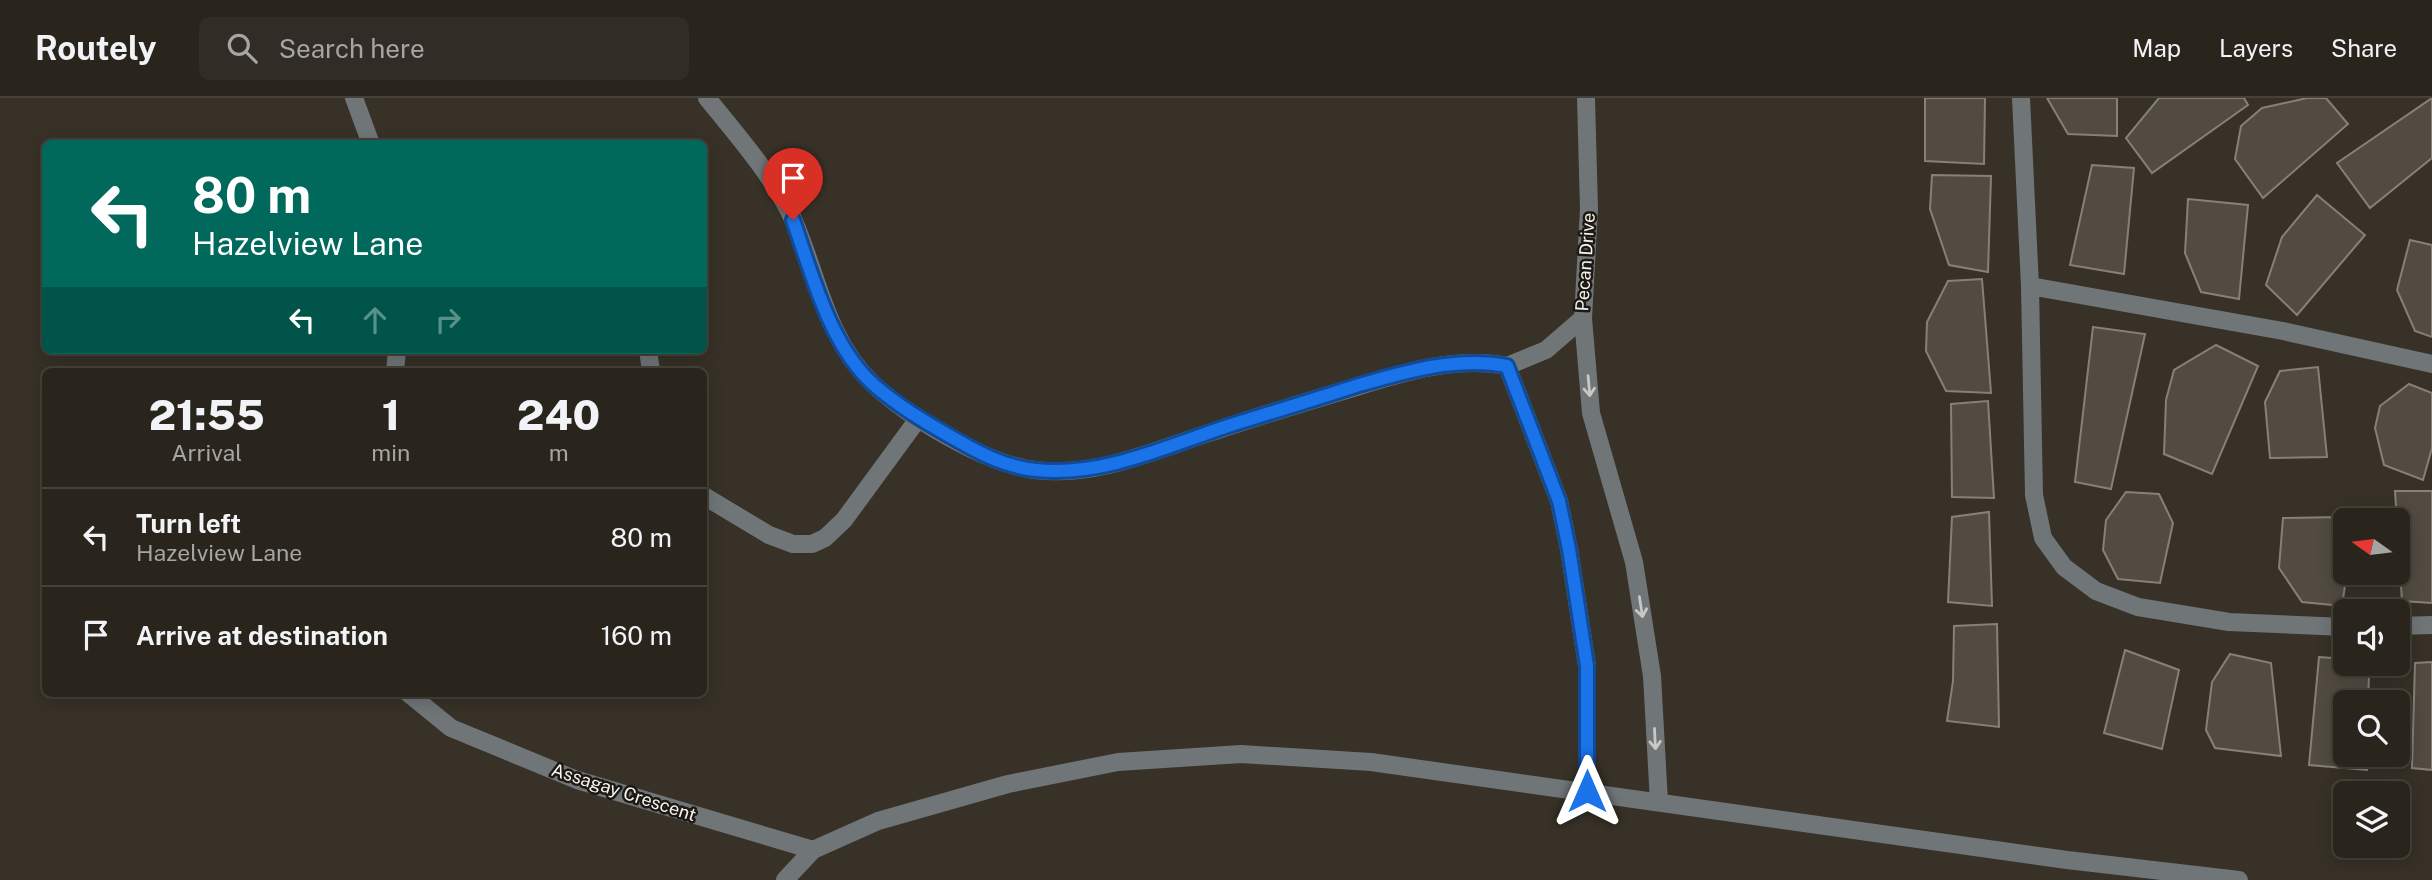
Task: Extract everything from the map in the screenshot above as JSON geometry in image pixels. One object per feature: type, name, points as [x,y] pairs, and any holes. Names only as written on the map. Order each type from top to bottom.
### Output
[{"type":"street","points":[[354,98],[370,140]]},
{"type":"street","points":[[708,98],[774,185],[793,220],[821,302],[842,345],[872,383],[919,419],[992,460],[1035,470],[1073,471],[1113,464],[1414,369],[1491,363],[1507,366],[1559,501],[1569,549],[1587,666],[1587,791]]},
{"type":"street","name":"Pecan Drive","points":[[1507,366],[1546,350],[1583,318],[1589,209],[1586,98]]},
{"type":"street","points":[[2021,98],[2030,286],[2034,495],[2043,537],[2064,567],[2096,591],[2138,607],[2229,622],[2333,626]]},
{"type":"street","points":[[2030,286],[2283,331],[2432,364]]},
{"type":"street","points":[[1583,318],[1591,413],[1634,562],[1652,676],[1659,802]]},
{"type":"street","points":[[707,498],[769,536],[793,544],[812,544],[825,538],[844,520],[919,419]]},
{"type":"street","points":[[2410,626],[2432,625]]},
{"type":"street","name":"Assagay Crescent","points":[[413,697],[451,728],[576,780],[813,850]]},
{"type":"street","points":[[785,880],[813,850],[878,821],[1008,784],[1118,762],[1241,754],[1371,762],[2067,860],[2239,880]]},
{"type":"building","points":[[1925,98],[1985,98],[1984,164],[1925,161]]},
{"type":"building","points":[[2047,98],[2117,98],[2117,136],[2068,134]]},
{"type":"building","points":[[2159,98],[2244,98],[2248,105],[2152,173],[2126,138]]},
{"type":"building","points":[[2307,98],[2326,98],[2348,124],[2263,198],[2235,159],[2241,126],[2262,108]]},
{"type":"building","points":[[2432,98],[2432,158],[2370,208],[2337,163]]},
{"type":"building","points":[[2092,165],[2134,168],[2124,274],[2070,265]]},
{"type":"building","points":[[1932,175],[1991,176],[1988,272],[1949,265],[1930,209]]},
{"type":"building","points":[[2317,195],[2365,235],[2297,315],[2266,285],[2282,237]]},
{"type":"building","points":[[2188,199],[2248,205],[2239,299],[2201,292],[2185,253]]},
{"type":"building","points":[[2410,240],[2432,245],[2432,337],[2415,331],[2397,290]]},
{"type":"building","points":[[1982,279],[1991,393],[1946,391],[1926,351],[1927,322],[1948,281]]},
{"type":"building","points":[[2093,327],[2145,334],[2111,489],[2075,482]]},
{"type":"building","points":[[2216,345],[2258,366],[2212,474],[2164,454],[2166,400],[2174,370]]},
{"type":"building","points":[[2318,367],[2327,457],[2270,458],[2265,402],[2280,371]]},
{"type":"building","points":[[2409,384],[2432,393],[2432,448],[2423,480],[2384,465],[2375,428],[2380,406]]},
{"type":"building","points":[[1988,401],[1994,498],[1952,497],[1951,404]]},
{"type":"building","points":[[2395,491],[2432,491],[2432,603],[2402,599],[2401,585],[2410,585],[2410,508],[2396,508]]},
{"type":"building","points":[[2126,492],[2159,494],[2173,523],[2160,583],[2118,579],[2103,550],[2106,520]]},
{"type":"building","points":[[1989,512],[1992,606],[1948,602],[1952,517]]},
{"type":"building","points":[[2333,517],[2333,585],[2345,585],[2343,599],[2333,599],[2333,605],[2302,602],[2279,568],[2283,518]]},
{"type":"building","points":[[1997,624],[1999,727],[1947,721],[1953,681],[1954,626]]},
{"type":"building","points":[[2125,650],[2179,670],[2162,749],[2104,733]]},
{"type":"building","points":[[2230,654],[2271,663],[2281,756],[2215,748],[2206,730],[2212,682]]},
{"type":"building","points":[[2319,657],[2333,658],[2333,676],[2369,676],[2368,690],[2333,690],[2333,767],[2367,767],[2367,770],[2309,765]]},
{"type":"building","points":[[2432,662],[2432,770],[2412,768],[2415,663]]},
{"type":"route","points":[[793,220],[821,302],[842,345],[872,383],[919,419],[992,460],[1035,470],[1073,471],[1113,464],[1414,369],[1491,363],[1507,366],[1559,501],[1569,549],[1587,666],[1587,791]]}]
